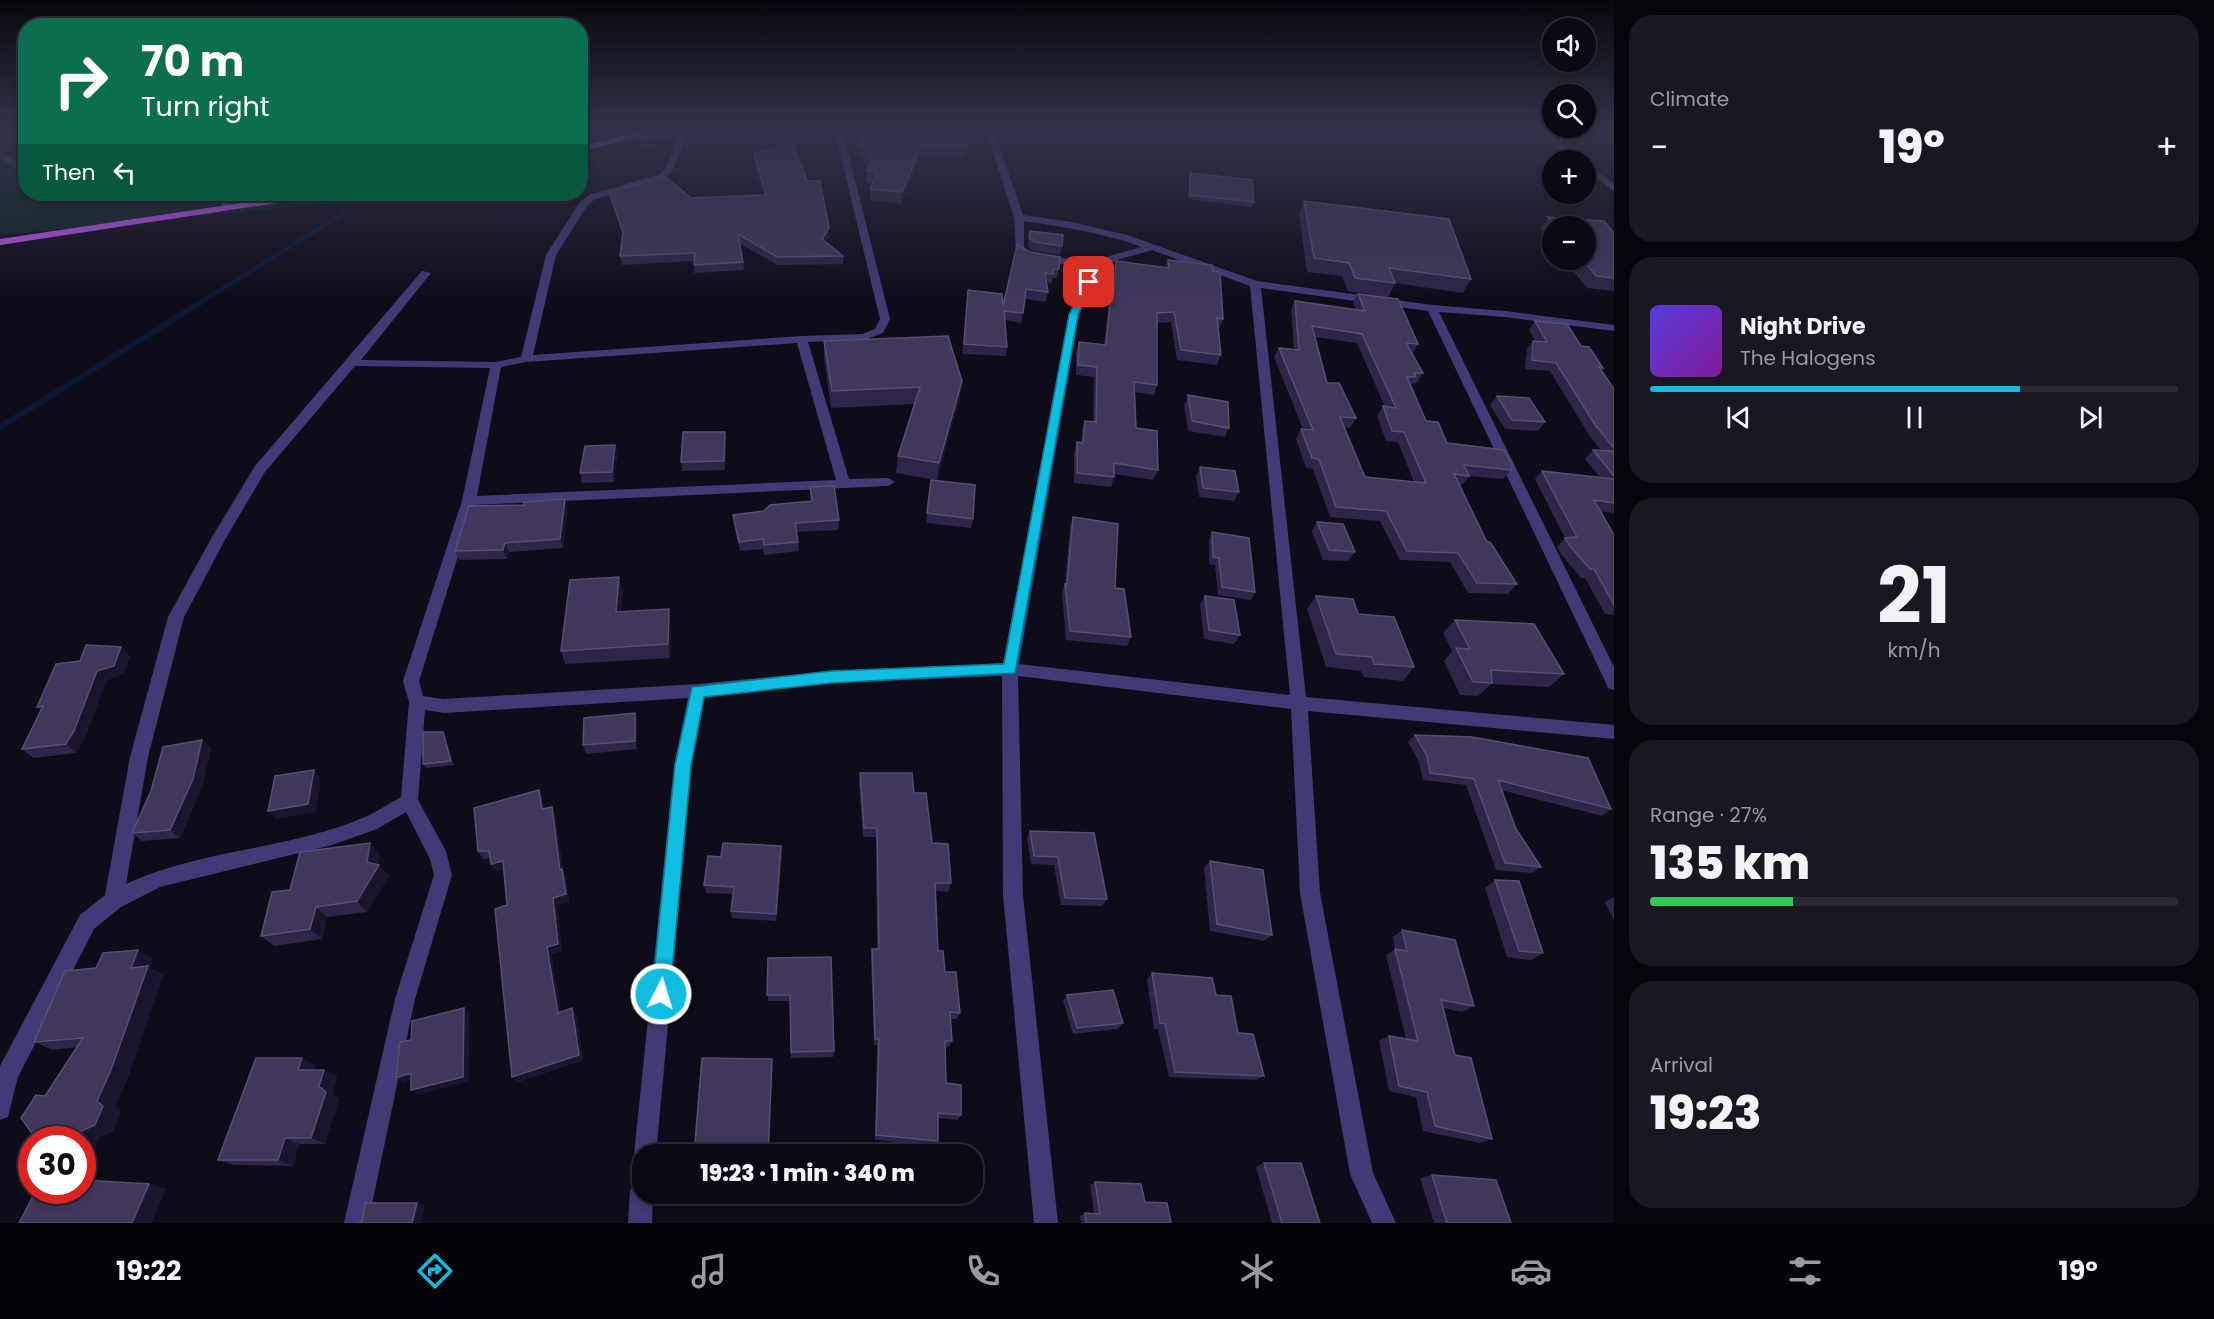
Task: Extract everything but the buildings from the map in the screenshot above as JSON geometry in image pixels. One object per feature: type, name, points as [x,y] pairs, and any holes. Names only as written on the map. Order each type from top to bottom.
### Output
[{"type":"main road","points":[[0,242],[264,201]]},
{"type":"street","points":[[588,200],[592,197],[632,185]]},
{"type":"street","points":[[352,363],[496,365],[526,359],[802,339],[864,337],[879,331],[885,319],[852,185]]},
{"type":"street","points":[[1009,185],[1020,217],[1019,248],[1029,256],[1096,266],[1116,257],[1153,247]]},
{"type":"street","points":[[224,201],[227,206]]},
{"type":"street","points":[[526,359],[551,255],[587,201]]},
{"type":"street","points":[[1020,217],[1072,225],[1124,237],[1255,284],[1613,329]]},
{"type":"street","points":[[1046,1223],[1013,896],[1010,669],[1074,315],[1096,266]]},
{"type":"street","points":[[114,900],[139,757],[176,617],[219,537],[260,469],[426,273]]},
{"type":"street","points":[[1255,284],[1299,703],[1310,893],[1362,1174],[1384,1223]]},
{"type":"street","points":[[1432,308],[1614,682]]},
{"type":"street","points":[[802,339],[843,482]]},
{"type":"street","points":[[356,1223],[405,999],[443,875],[439,857],[409,801],[417,702],[411,681],[469,501],[496,365]]},
{"type":"street","points":[[469,501],[843,482],[888,482]]},
{"type":"street","points":[[417,702],[444,706],[698,691],[831,677],[1010,669],[1299,703],[1614,732]]},
{"type":"street","points":[[646,1144],[683,765],[698,691]]},
{"type":"street","points":[[0,1109],[8,1074],[87,922],[114,900],[158,879],[332,837],[371,823],[409,801]]},
{"type":"street","points":[[640,1223],[641,1204]]},
{"type":"green space","points":[[0,185],[18,185],[18,201],[357,201],[0,235]]},
{"type":"waterway","points":[[198,304],[339,216],[350,201]]},
{"type":"waterway","points":[[0,427],[200,303]]},
{"type":"route","points":[[661,994],[683,765],[698,691],[831,677],[1010,669],[1074,315],[1089,282]]}]
